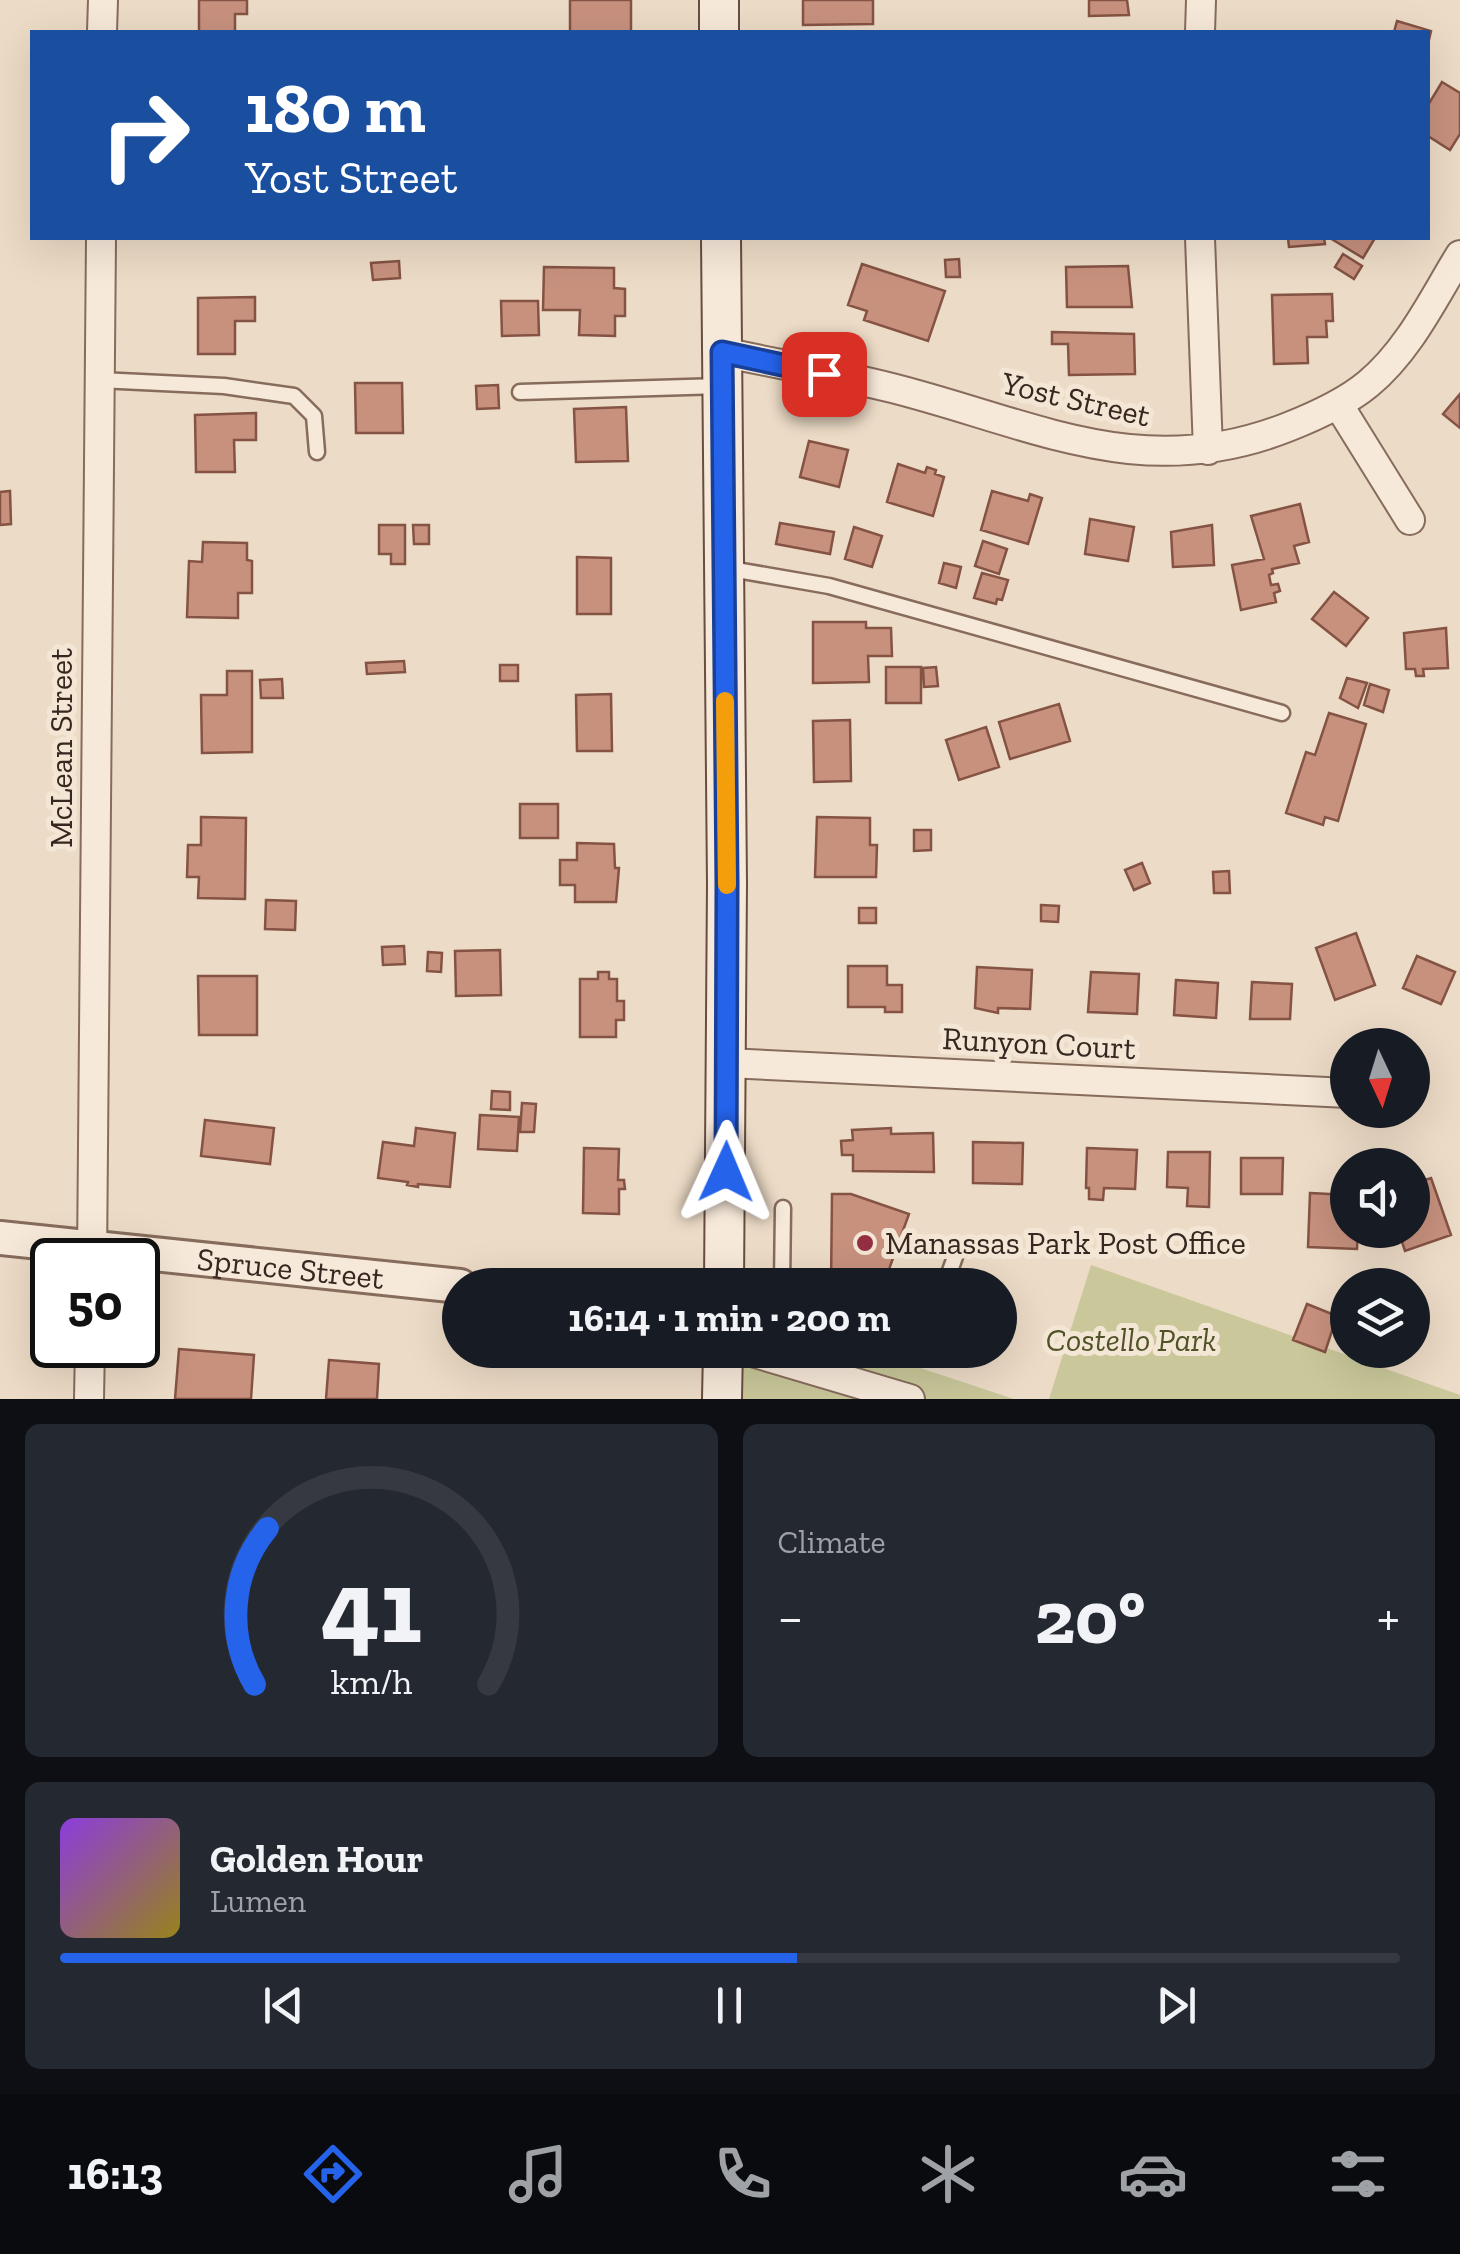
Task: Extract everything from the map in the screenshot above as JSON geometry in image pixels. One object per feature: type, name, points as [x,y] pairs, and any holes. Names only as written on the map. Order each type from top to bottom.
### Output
[{"type":"main road","points":[[719,0],[719,30]]},
{"type":"main road","points":[[721,240],[727,1063],[724,1268]]},
{"type":"main road","points":[[722,1399],[723,1368]]},
{"type":"street","points":[[102,30],[103,0]]},
{"type":"street","points":[[1200,0],[1200,30]]},
{"type":"street","name":"McLean Street","points":[[92,1238],[101,240]]},
{"type":"street","points":[[1200,240],[1208,450]]},
{"type":"street","name":"Yost Street","points":[[722,369],[890,388],[1098,446],[1149,453],[1208,450],[1261,438],[1338,404],[1368,384],[1396,357],[1460,255]]},
{"type":"street","points":[[1338,404],[1410,520]]},
{"type":"street","name":"Runyon Court","points":[[727,1063],[1330,1092]]},
{"type":"street","name":"Spruce Street","points":[[0,1238],[30,1243]]},
{"type":"street","name":"Spruce Street","points":[[160,1260],[442,1284]]},
{"type":"street","points":[[88,1399],[89,1368]]},
{"type":"street","points":[[806,1368],[910,1399]]},
{"type":"lane","points":[[520,392],[722,369]]},
{"type":"lane","points":[[100,380],[224,386],[294,396],[314,416],[316,452]]},
{"type":"lane","points":[[724,568],[830,586],[1282,713]]},
{"type":"lane","points":[[782,1268],[783,1208]]},
{"type":"lane","points":[[951,1268],[956,1254]]},
{"type":"green space","name":"Costello Park","points":[[1091,1265],[1330,1349],[1330,1368],[1383,1368],[1460,1395],[1460,1399],[1049,1399]]},
{"type":"green space","name":"Costello Park","points":[[744,1368],[920,1368],[1014,1399],[743,1399]]},
{"type":"building","points":[[199,0],[247,0],[247,14],[235,14],[235,30],[199,30]]},
{"type":"building","points":[[570,0],[631,0],[631,30],[570,30]]},
{"type":"building","points":[[803,0],[873,0],[873,24],[803,25]]},
{"type":"building","points":[[1089,0],[1127,0],[1129,15],[1089,16]]},
{"type":"building","points":[[1397,21],[1428,30],[1395,30]]},
{"type":"building","points":[[1442,82],[1460,93],[1460,134],[1450,150],[1430,137],[1430,102]]},
{"type":"building","points":[[1288,240],[1324,240],[1325,244],[1289,247]]},
{"type":"building","points":[[1333,240],[1374,240],[1363,258]]},
{"type":"building","points":[[1343,254],[1362,266],[1354,279],[1335,267]]},
{"type":"building","points":[[959,259],[960,277],[946,277],[945,260]]},
{"type":"building","points":[[399,261],[400,278],[373,280],[371,263]]},
{"type":"building","points":[[862,264],[945,291],[928,341],[864,320],[867,311],[848,305]]},
{"type":"building","points":[[1128,266],[1132,307],[1067,307],[1066,267]]},
{"type":"building","points":[[544,267],[614,268],[614,288],[625,289],[625,316],[615,316],[615,336],[579,335],[580,310],[543,310]]},
{"type":"building","points":[[1332,294],[1333,321],[1326,321],[1327,337],[1307,337],[1308,363],[1274,364],[1272,295]]},
{"type":"building","points":[[255,297],[255,321],[235,321],[235,354],[198,354],[198,298]]},
{"type":"building","points":[[501,301],[538,301],[539,335],[502,336]]},
{"type":"building","points":[[1052,332],[1134,334],[1135,374],[1069,375],[1068,344],[1052,344]]},
{"type":"building","points":[[355,383],[402,383],[403,433],[356,433]]},
{"type":"building","points":[[498,385],[499,408],[477,409],[476,386]]},
{"type":"building","points":[[1460,394],[1460,428],[1443,414]]},
{"type":"building","points":[[626,407],[628,461],[576,462],[574,409]]},
{"type":"building","points":[[256,413],[256,440],[234,440],[235,472],[196,472],[195,415]]},
{"type":"building","points":[[809,441],[848,450],[839,487],[800,477]]},
{"type":"building","points":[[898,464],[925,473],[927,467],[944,477],[933,516],[887,502]]},
{"type":"building","points":[[10,491],[11,524],[0,525],[0,492]]},
{"type":"building","points":[[992,491],[1028,501],[1030,494],[1042,498],[1028,544],[981,530]]},
{"type":"building","points":[[1300,504],[1309,542],[1294,546],[1299,563],[1272,569],[1271,585],[1278,584],[1280,591],[1274,593],[1276,602],[1241,610],[1232,565],[1264,559],[1251,516]]},
{"type":"building","points":[[1090,519],[1134,527],[1128,561],[1085,554]]},
{"type":"building","points":[[780,523],[834,532],[830,554],[776,544]]},
{"type":"building","points":[[379,525],[405,525],[405,564],[391,564],[391,554],[379,554]]},
{"type":"building","points":[[413,525],[429,525],[429,544],[414,544]]},
{"type":"building","points":[[1212,525],[1214,565],[1173,567],[1171,532]]},
{"type":"building","points":[[854,527],[882,536],[872,567],[845,559]]},
{"type":"building","points":[[983,541],[1007,549],[999,574],[975,566]]},
{"type":"building","points":[[203,542],[247,543],[247,560],[252,561],[252,593],[238,593],[238,618],[187,617],[189,561],[202,562]]},
{"type":"building","points":[[577,557],[611,558],[611,614],[577,614]]},
{"type":"building","points":[[944,563],[961,567],[956,588],[939,583]]},
{"type":"building","points":[[982,573],[1008,580],[1002,600],[997,599],[996,604],[974,598]]},
{"type":"building","points":[[1334,592],[1368,618],[1346,646],[1312,619]]},
{"type":"building","points":[[813,622],[866,622],[866,628],[891,628],[892,656],[868,656],[869,682],[813,683]]},
{"type":"building","points":[[1446,628],[1448,668],[1423,669],[1424,676],[1416,676],[1415,669],[1406,669],[1404,633]]},
{"type":"building","points":[[404,661],[405,672],[367,674],[366,663]]},
{"type":"building","points":[[500,665],[518,665],[518,681],[500,681]]},
{"type":"building","points":[[886,667],[921,667],[921,703],[886,703]]},
{"type":"building","points":[[936,667],[938,686],[924,687],[923,668]]},
{"type":"building","points":[[227,671],[252,671],[252,752],[202,753],[201,695],[227,695]]},
{"type":"building","points":[[1347,678],[1367,683],[1358,708],[1340,698]]},
{"type":"building","points":[[282,679],[283,698],[261,698],[260,680]]},
{"type":"building","points":[[1370,684],[1389,690],[1383,712],[1364,705]]},
{"type":"building","points":[[611,694],[612,751],[577,751],[576,695]]},
{"type":"building","points":[[1059,704],[1070,741],[1010,759],[999,722]]},
{"type":"building","points":[[1329,713],[1366,724],[1338,821],[1325,817],[1323,825],[1286,813],[1306,752],[1315,755]]},
{"type":"building","points":[[850,720],[851,781],[814,782],[813,721]]},
{"type":"building","points":[[986,727],[999,767],[959,780],[946,740]]},
{"type":"building","points":[[520,804],[558,804],[558,838],[520,838]]},
{"type":"building","points":[[201,817],[246,818],[245,899],[198,898],[199,877],[187,877],[188,845],[201,845]]},
{"type":"building","points":[[817,817],[870,818],[870,845],[877,845],[876,877],[815,877]]},
{"type":"building","points":[[914,830],[931,830],[931,850],[914,851]]},
{"type":"building","points":[[577,843],[614,844],[615,868],[619,868],[616,902],[575,902],[575,885],[560,885],[560,860],[577,860]]},
{"type":"building","points":[[1142,863],[1150,883],[1134,890],[1125,870]]},
{"type":"building","points":[[1229,871],[1230,893],[1214,893],[1213,872]]},
{"type":"building","points":[[266,900],[296,901],[295,930],[265,929]]},
{"type":"building","points":[[1041,905],[1059,906],[1058,922],[1041,921]]},
{"type":"building","points":[[859,908],[876,908],[876,923],[859,923]]},
{"type":"building","points":[[1356,933],[1375,985],[1335,1000],[1316,948]]},
{"type":"building","points":[[404,946],[405,964],[383,965],[382,947]]},
{"type":"building","points":[[500,950],[501,995],[456,996],[455,951]]},
{"type":"building","points":[[428,952],[442,953],[441,972],[427,971]]},
{"type":"building","points":[[1417,956],[1455,972],[1441,1004],[1403,988]]},
{"type":"building","points":[[848,966],[887,966],[887,985],[902,985],[902,1012],[885,1012],[885,1007],[848,1007]]},
{"type":"building","points":[[977,967],[1032,970],[1030,1009],[998,1008],[998,1013],[975,1008]]},
{"type":"building","points":[[598,972],[609,972],[609,979],[617,979],[617,1001],[624,1001],[624,1020],[616,1020],[616,1037],[580,1037],[580,979],[598,979]]},
{"type":"building","points":[[1091,972],[1139,974],[1137,1014],[1088,1012]]},
{"type":"building","points":[[198,976],[257,976],[257,1035],[199,1035]]},
{"type":"building","points":[[1176,980],[1218,983],[1216,1018],[1174,1015]]},
{"type":"building","points":[[1252,982],[1292,984],[1290,1019],[1250,1019]]},
{"type":"building","points":[[492,1091],[510,1092],[510,1110],[491,1109]]},
{"type":"building","points":[[522,1103],[536,1104],[534,1132],[520,1132]]},
{"type":"building","points":[[480,1115],[519,1117],[517,1151],[478,1149]]},
{"type":"building","points":[[205,1120],[274,1128],[270,1164],[201,1156]]},
{"type":"building","points":[[416,1128],[455,1133],[450,1187],[418,1187],[378,1178],[383,1142],[414,1146]]},
{"type":"building","points":[[891,1128],[891,1134],[933,1133],[934,1172],[853,1171],[853,1155],[842,1155],[841,1141],[853,1140],[852,1130]]},
{"type":"building","points":[[973,1142],[1023,1143],[1022,1184],[973,1183]]},
{"type":"building","points":[[584,1148],[619,1149],[618,1180],[624,1180],[625,1189],[619,1189],[619,1214],[583,1213]]},
{"type":"building","points":[[1087,1148],[1137,1150],[1135,1189],[1104,1188],[1103,1200],[1089,1199]]},
{"type":"building","points":[[1168,1152],[1210,1152],[1209,1207],[1187,1206],[1188,1188],[1167,1187]]},
{"type":"building","points":[[1241,1158],[1283,1158],[1282,1194],[1241,1194]]},
{"type":"building","points":[[1430,1178],[1451,1235],[1430,1242]]},
{"type":"building","points":[[1310,1193],[1330,1194],[1330,1248],[1308,1247]]},
{"type":"building","name":"Manassas Park Post Office","points":[[832,1194],[851,1194],[909,1214],[889,1268],[831,1268]]},
{"type":"building","points":[[1307,1304],[1330,1313],[1330,1337],[1325,1352],[1293,1340]]},
{"type":"building","points":[[179,1349],[254,1355],[251,1399],[175,1399]]},
{"type":"building","points":[[329,1360],[379,1364],[377,1399],[326,1399]]},
{"type":"slow traffic","points":[[725,701],[727,885]]},
{"type":"place","name":"Manassas Park Post Office","points":[[865,1243]]},
{"type":"route","points":[[726,1172],[722,352],[824,374]]}]
